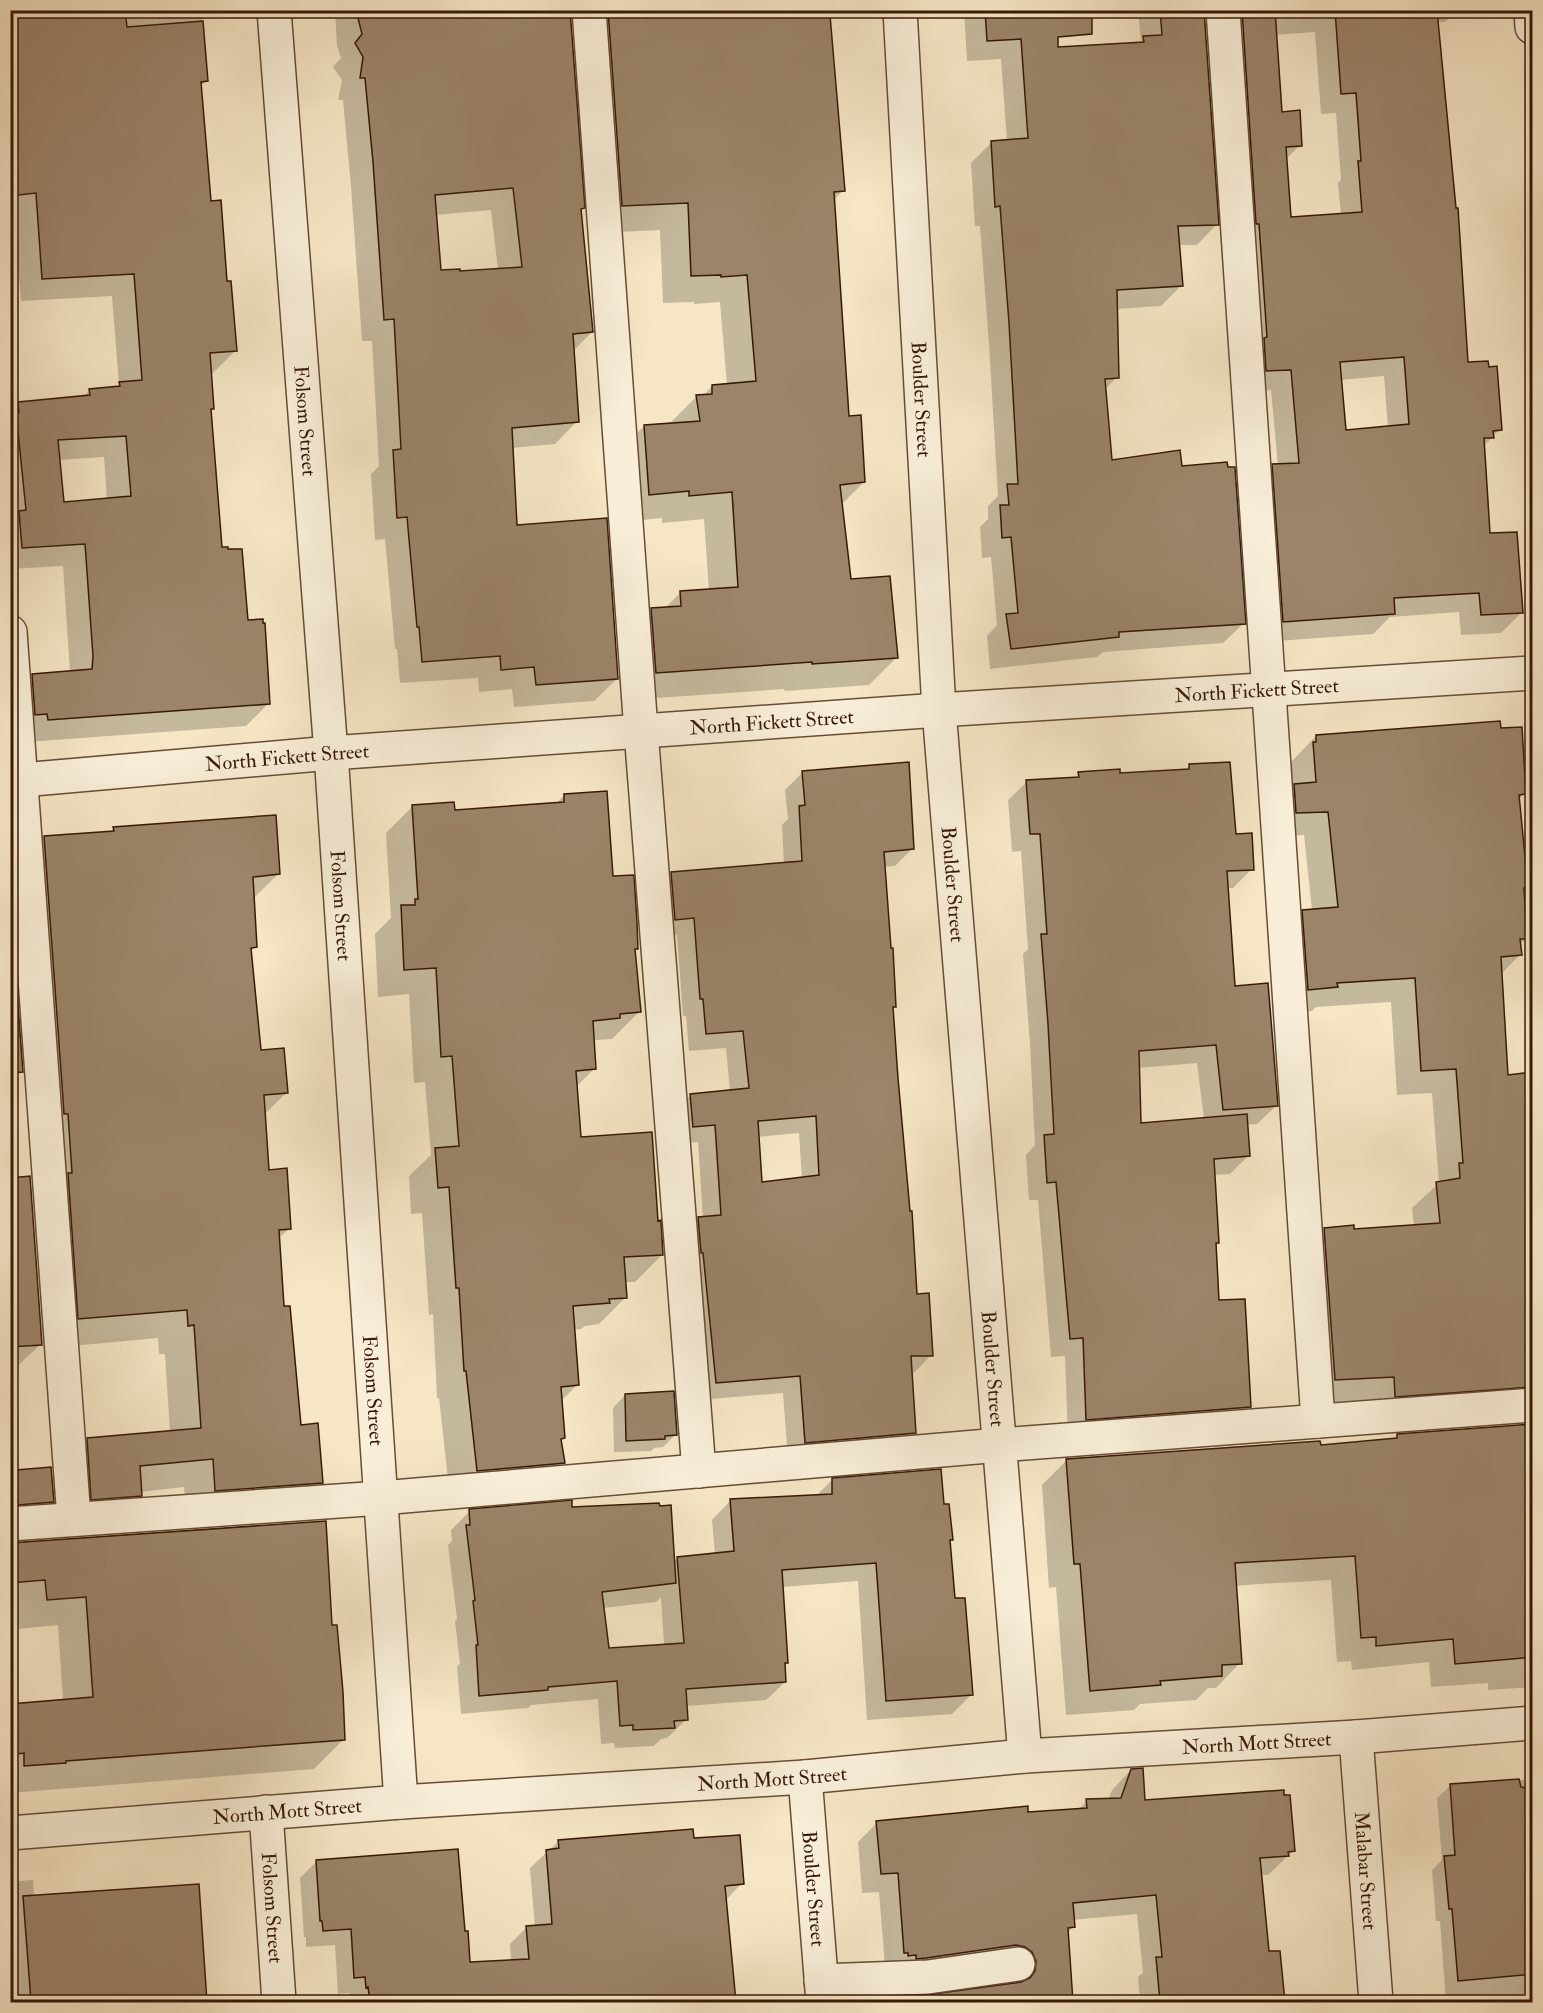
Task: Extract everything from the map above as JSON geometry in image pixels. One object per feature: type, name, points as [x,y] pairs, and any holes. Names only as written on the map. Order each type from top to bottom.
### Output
[{"type":"street","name":"Folsom Street","points":[[274,10],[331,753],[401,1802]]},
{"type":"street","points":[[589,10],[641,731],[699,1471]]},
{"type":"street","name":"Boulder Street","points":[[900,10],[939,710],[1025,1756]]},
{"type":"street","points":[[1223,10],[1318,1421]]},
{"type":"street","points":[[1531,10],[1533,27]]},
{"type":"street","points":[[10,632],[16,780],[74,1519]]},
{"type":"street","name":"North Fickett Street","points":[[16,780],[331,753],[641,731],[1533,673]]},
{"type":"street","points":[[10,1524],[381,1498],[1000,1445],[1533,1405]]},
{"type":"street","name":"North Mott Street","points":[[10,1833],[401,1802],[805,1777],[1025,1756],[1356,1737],[1533,1723]]},
{"type":"street","name":"Malabar Street","points":[[1356,1737],[1376,2002]]},
{"type":"street","name":"Boulder Street","points":[[805,1777],[822,1992]]},
{"type":"street","name":"Folsom Street","points":[[266,1812],[279,2002]]},
{"type":"street","points":[[822,1992],[1018,1964]]},
{"type":"building","points":[[10,10],[125,10],[127,27],[203,21],[208,81],[201,82],[211,201],[221,200],[227,281],[231,281],[237,351],[210,353],[214,409],[211,409],[222,547],[242,549],[248,620],[263,619],[265,623],[270,704],[48,720],[47,714],[35,715],[32,674],[92,669],[93,656],[85,544],[22,548],[19,511],[26,510],[16,412],[19,412],[18,402],[90,395],[89,389],[120,386],[119,382],[142,380],[134,274],[42,279],[36,193],[10,196]],"holes":[[[126,436],[131,496],[64,502],[58,440]]]},
{"type":"building","points":[[356,10],[453,10],[454,17],[518,12],[517,10],[570,10],[585,208],[581,209],[593,332],[573,334],[579,422],[512,428],[517,525],[607,518],[618,679],[536,685],[534,667],[501,670],[500,656],[422,662],[407,517],[397,518],[393,450],[401,449],[394,319],[384,320],[365,78],[360,78],[363,57],[355,43],[362,34]],"holes":[[[513,188],[522,267],[441,270],[435,195]]]},
{"type":"building","points":[[608,10],[819,10],[820,16],[830,15],[845,191],[834,192],[849,416],[861,415],[865,482],[840,485],[851,579],[890,576],[898,658],[656,673],[651,608],[681,606],[680,591],[738,587],[732,492],[689,496],[689,491],[649,495],[644,425],[700,421],[696,395],[712,394],[712,385],[756,381],[747,275],[691,276],[688,203],[622,206]]},
{"type":"building","points":[[985,10],[1092,10],[1092,34],[1058,37],[1058,47],[1144,42],[1143,36],[1162,35],[1160,10],[1204,10],[1219,225],[1178,226],[1183,286],[1117,290],[1119,378],[1105,379],[1112,460],[1180,450],[1182,466],[1227,462],[1228,467],[1235,467],[1246,624],[1119,632],[1119,637],[1011,649],[1006,614],[1018,613],[1011,537],[1002,538],[1000,505],[1009,505],[1007,484],[1018,484],[1000,206],[995,207],[991,141],[1028,138],[1021,39],[987,41]]},
{"type":"building","points":[[1242,10],[1275,10],[1282,112],[1300,110],[1302,146],[1286,147],[1291,217],[1362,212],[1356,93],[1341,94],[1335,10],[1437,10],[1456,208],[1458,208],[1468,362],[1488,361],[1489,367],[1497,366],[1502,430],[1493,431],[1494,438],[1484,438],[1490,533],[1517,532],[1523,613],[1481,615],[1479,593],[1394,598],[1395,614],[1283,622],[1272,464],[1299,463],[1291,370],[1266,371],[1264,338],[1267,337],[1259,224],[1256,224]],"holes":[[[1404,357],[1409,424],[1346,430],[1340,362]]]},
{"type":"building","points":[[1500,721],[1501,728],[1522,727],[1526,794],[1519,795],[1528,887],[1524,888],[1527,939],[1520,939],[1522,955],[1501,957],[1508,1075],[1533,1072],[1533,1387],[1395,1397],[1394,1377],[1335,1380],[1324,1228],[1354,1225],[1354,1229],[1440,1223],[1436,1182],[1460,1178],[1459,1163],[1463,1163],[1456,1069],[1421,1071],[1415,978],[1337,983],[1338,987],[1308,990],[1302,910],[1338,907],[1328,812],[1296,813],[1294,784],[1316,782],[1313,742],[1316,742],[1316,735]]},
{"type":"building","points":[[909,762],[914,849],[884,852],[891,948],[893,948],[896,1007],[893,1007],[898,1078],[910,1211],[912,1211],[917,1294],[929,1293],[933,1356],[911,1356],[916,1433],[805,1443],[800,1376],[716,1383],[698,1217],[721,1215],[715,1125],[693,1127],[690,1094],[749,1088],[743,1031],[706,1034],[703,999],[700,999],[694,918],[675,920],[671,872],[802,861],[799,806],[805,805],[802,771]],"holes":[[[816,1116],[819,1175],[762,1182],[758,1121]]]},
{"type":"building","points":[[1230,762],[1236,834],[1252,833],[1254,870],[1227,871],[1235,986],[1268,983],[1278,1106],[1223,1110],[1216,1045],[1139,1051],[1141,1123],[1247,1114],[1250,1156],[1214,1159],[1219,1243],[1216,1243],[1219,1300],[1245,1299],[1251,1407],[1086,1420],[1083,1338],[1070,1339],[1056,1182],[1047,1183],[1044,1135],[1054,1134],[1041,934],[1047,934],[1040,834],[1030,834],[1026,780],[1079,777],[1078,772],[1120,769],[1120,773],[1189,769],[1189,764]]},
{"type":"building","points":[[607,791],[613,876],[634,875],[638,949],[635,949],[641,1012],[620,1014],[620,1018],[593,1021],[596,1069],[576,1071],[581,1137],[652,1132],[658,1221],[661,1220],[663,1255],[624,1257],[627,1298],[609,1299],[610,1303],[573,1306],[579,1385],[561,1387],[565,1438],[561,1439],[565,1463],[477,1471],[466,1371],[464,1371],[449,1187],[438,1188],[435,1148],[459,1146],[452,1056],[441,1057],[436,968],[404,970],[401,905],[415,905],[415,899],[418,899],[412,805],[454,802],[455,810],[564,802],[564,794]]},
{"type":"building","points":[[276,815],[280,874],[253,877],[257,947],[251,948],[261,1050],[284,1048],[288,1093],[264,1095],[269,1170],[287,1168],[291,1229],[279,1230],[284,1306],[290,1306],[301,1425],[318,1423],[323,1483],[215,1491],[213,1459],[140,1466],[142,1496],[91,1500],[87,1438],[201,1428],[194,1325],[188,1326],[187,1310],[78,1319],[68,1173],[72,1173],[68,1114],[64,1114],[44,836],[114,831],[113,827]]},
{"type":"building","points":[[10,899],[23,1072],[10,1073]]},
{"type":"building","points":[[30,1176],[42,1345],[10,1347],[10,1178]]},
{"type":"building","points":[[674,1391],[677,1435],[665,1436],[665,1439],[626,1441],[625,1394]]},
{"type":"building","points":[[1533,1424],[1533,1657],[1455,1664],[1453,1639],[1376,1646],[1376,1637],[1361,1638],[1355,1556],[1235,1563],[1242,1664],[1222,1665],[1222,1676],[1160,1681],[1161,1685],[1090,1691],[1080,1564],[1074,1564],[1066,1459],[1320,1441],[1321,1445],[1397,1438],[1397,1434]]},
{"type":"building","points":[[51,1467],[54,1502],[18,1505],[16,1470]]},
{"type":"building","points":[[941,1469],[944,1504],[949,1504],[953,1540],[950,1540],[955,1598],[965,1598],[973,1695],[886,1701],[876,1563],[782,1570],[788,1663],[785,1663],[786,1682],[686,1689],[688,1720],[674,1721],[675,1728],[633,1730],[633,1725],[620,1726],[617,1681],[479,1696],[476,1645],[478,1645],[473,1601],[475,1600],[466,1525],[470,1525],[469,1509],[572,1500],[572,1507],[659,1503],[660,1506],[671,1505],[676,1583],[602,1592],[609,1648],[684,1643],[677,1557],[734,1551],[730,1499],[832,1494],[832,1478]]},
{"type":"building","points":[[326,1521],[332,1625],[337,1625],[345,1740],[24,1766],[24,1753],[10,1755],[10,1704],[93,1697],[86,1597],[47,1600],[45,1580],[10,1583],[10,1543]]},
{"type":"building","points":[[1143,1768],[1145,1800],[1284,1790],[1284,1795],[1290,1795],[1295,1851],[1288,1852],[1289,1856],[1260,1858],[1269,1951],[1280,1951],[1285,2002],[1160,2002],[1156,1957],[1162,1957],[1156,1895],[1073,1903],[1075,1927],[1068,1928],[1073,2002],[919,2002],[918,1996],[1021,1982],[1030,1978],[1035,1971],[1036,1961],[1032,1952],[1016,1945],[916,1959],[916,1955],[908,1956],[908,1953],[904,1953],[898,1873],[881,1874],[876,1821],[1028,1806],[1028,1812],[1087,1808],[1086,1799],[1121,1798],[1131,1769]]},
{"type":"building","points":[[1519,1779],[1521,1787],[1533,1790],[1533,1836],[1529,1836],[1533,1881],[1533,1974],[1458,1981],[1452,1909],[1449,1909],[1444,1856],[1455,1855],[1450,1784]]},
{"type":"building","points":[[693,1829],[694,1838],[740,1835],[744,1884],[725,1886],[736,2002],[370,2002],[365,1977],[354,1978],[351,1929],[323,1931],[322,1921],[320,1921],[316,1860],[458,1849],[470,1962],[529,1959],[526,1926],[552,1924],[546,1850],[559,1848],[558,1840]]},
{"type":"building","points":[[199,1884],[207,2002],[31,2002],[23,1896]]}]
